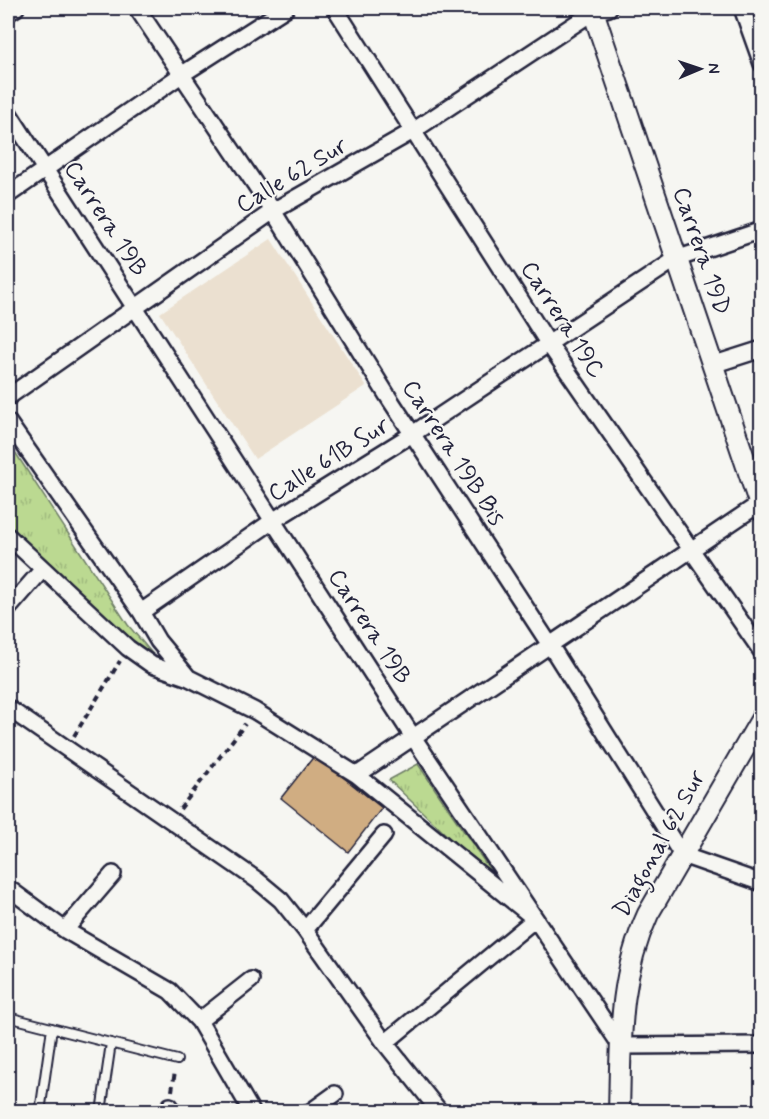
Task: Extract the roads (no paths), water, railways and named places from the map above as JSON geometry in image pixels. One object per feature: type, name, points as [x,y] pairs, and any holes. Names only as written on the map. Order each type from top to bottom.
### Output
[{"type":"street","points":[[8,13],[16,8]]},
{"type":"street","name":"Carrera 19B Bis","points":[[137,8],[273,211],[387,395],[414,433],[550,645],[682,855]]},
{"type":"street","points":[[8,195],[181,75],[286,8]]},
{"type":"street","name":"Carrera 19C","points":[[334,8],[548,343],[762,652]]},
{"type":"street","points":[[742,8],[762,64]]},
{"type":"street","name":"Calle 62 Sur","points":[[8,397],[273,211],[413,131],[598,9]]},
{"type":"street","name":"Carrera 19D","points":[[598,9],[676,259],[760,508]]},
{"type":"street","name":"Carrera 19B","points":[[8,112],[413,737],[621,1046]]},
{"type":"street","name":"Calle 61B Sur","points":[[141,612],[274,520],[414,433],[676,259],[762,230]]},
{"type":"street","points":[[712,365],[762,350]]},
{"type":"street","points":[[8,422],[141,612],[158,641],[189,678]]},
{"type":"street","points":[[357,775],[690,550],[760,508]]},
{"type":"street","points":[[8,536],[128,648],[152,665],[189,678],[255,711],[357,775],[535,919],[385,1043]]},
{"type":"street","points":[[8,609],[43,569]]},
{"type":"street","points":[[8,708],[257,880],[281,900],[385,1043],[440,1112]]},
{"type":"street","name":"Diagonal 62 Sur","points":[[619,1112],[626,979],[636,940],[648,914],[762,718]]},
{"type":"street","points":[[305,930],[384,835]]},
{"type":"street","points":[[682,855],[762,883]]},
{"type":"street","points":[[65,930],[113,874]]},
{"type":"street","points":[[8,888],[65,930],[161,984],[198,1021],[252,1112]]},
{"type":"street","points":[[198,1021],[251,980]]},
{"type":"street","points":[[621,1046],[762,1045]]},
{"type":"street","points":[[310,1112],[334,1094]]},
{"type":"lane","points":[[8,1017],[177,1060]]},
{"type":"lane","points":[[40,1112],[52,1028]]},
{"type":"lane","points":[[100,1112],[111,1044]]}]
